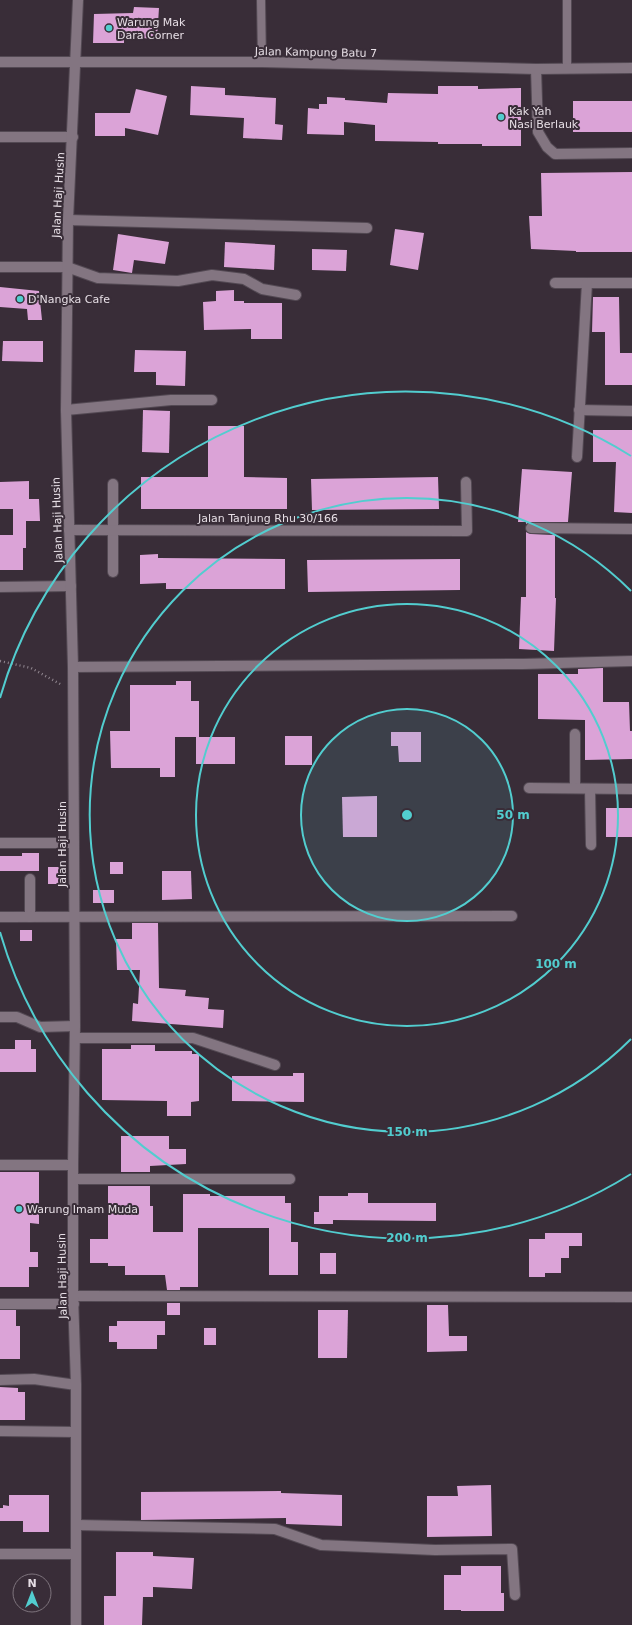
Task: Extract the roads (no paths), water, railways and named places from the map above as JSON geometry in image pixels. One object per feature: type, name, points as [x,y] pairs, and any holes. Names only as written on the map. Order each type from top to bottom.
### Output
[{"type":"street","name":"Jalan Haji Husin","points":[[76,1625],[76,1385],[73,1300],[75,1026],[73,667],[66,410],[68,220],[73,137],[78,0]]},
{"type":"street","name":"Jalan Kampung Batu 7","points":[[0,62],[262,62],[536,69],[632,68]]},
{"type":"street","points":[[536,69],[538,132],[546,147],[555,154],[632,153]]},
{"type":"street","points":[[0,137],[73,137]]},
{"type":"street","points":[[68,220],[367,228]]},
{"type":"street","points":[[0,267],[67,266],[98,278],[178,281],[212,275],[244,279],[262,290],[296,295]]},
{"type":"street","points":[[556,283],[632,283]]},
{"type":"street","points":[[577,457],[587,283]]},
{"type":"street","points":[[66,410],[171,400],[212,400]]},
{"type":"street","points":[[579,410],[632,410]]},
{"type":"street","name":"Jalan Tanjung Rhu 30/166","points":[[69,530],[467,531],[466,482]]},
{"type":"street","points":[[113,484],[113,572]]},
{"type":"street","points":[[530,528],[632,529]]},
{"type":"street","points":[[0,587],[71,586]]},
{"type":"street","points":[[73,667],[632,662]]},
{"type":"street","points":[[575,734],[575,788]]},
{"type":"street","points":[[529,788],[632,789]]},
{"type":"street","points":[[590,789],[591,845]]},
{"type":"street","points":[[0,843],[74,843]]},
{"type":"street","points":[[30,879],[30,917]]},
{"type":"street","points":[[0,917],[512,916]]},
{"type":"street","points":[[0,1017],[17,1017],[40,1027],[75,1026]]},
{"type":"street","points":[[75,1038],[193,1038],[275,1066]]},
{"type":"street","points":[[0,1165],[73,1165]]},
{"type":"street","points":[[73,1179],[290,1179]]},
{"type":"street","points":[[0,1304],[73,1300],[632,1297]]},
{"type":"street","points":[[0,1380],[34,1379],[76,1385]]},
{"type":"street","points":[[0,1431],[76,1432]]},
{"type":"street","points":[[76,1525],[275,1529],[321,1545],[435,1550],[512,1549],[515,1595]]},
{"type":"street","points":[[0,1554],[76,1554]]},
{"type":"lane","points":[[261,0],[262,62]]},
{"type":"lane","points":[[567,0],[567,69]]},
{"type":"place","name":"Warung Mak Dara Corner","points":[[109,28]]},
{"type":"place","name":"Kak Yah Nasi Berlauk","points":[[501,117]]},
{"type":"place","name":"D'Nangka Cafe","points":[[20,299]]},
{"type":"place","name":"Warung Imam Muda","points":[[19,1209]]}]
